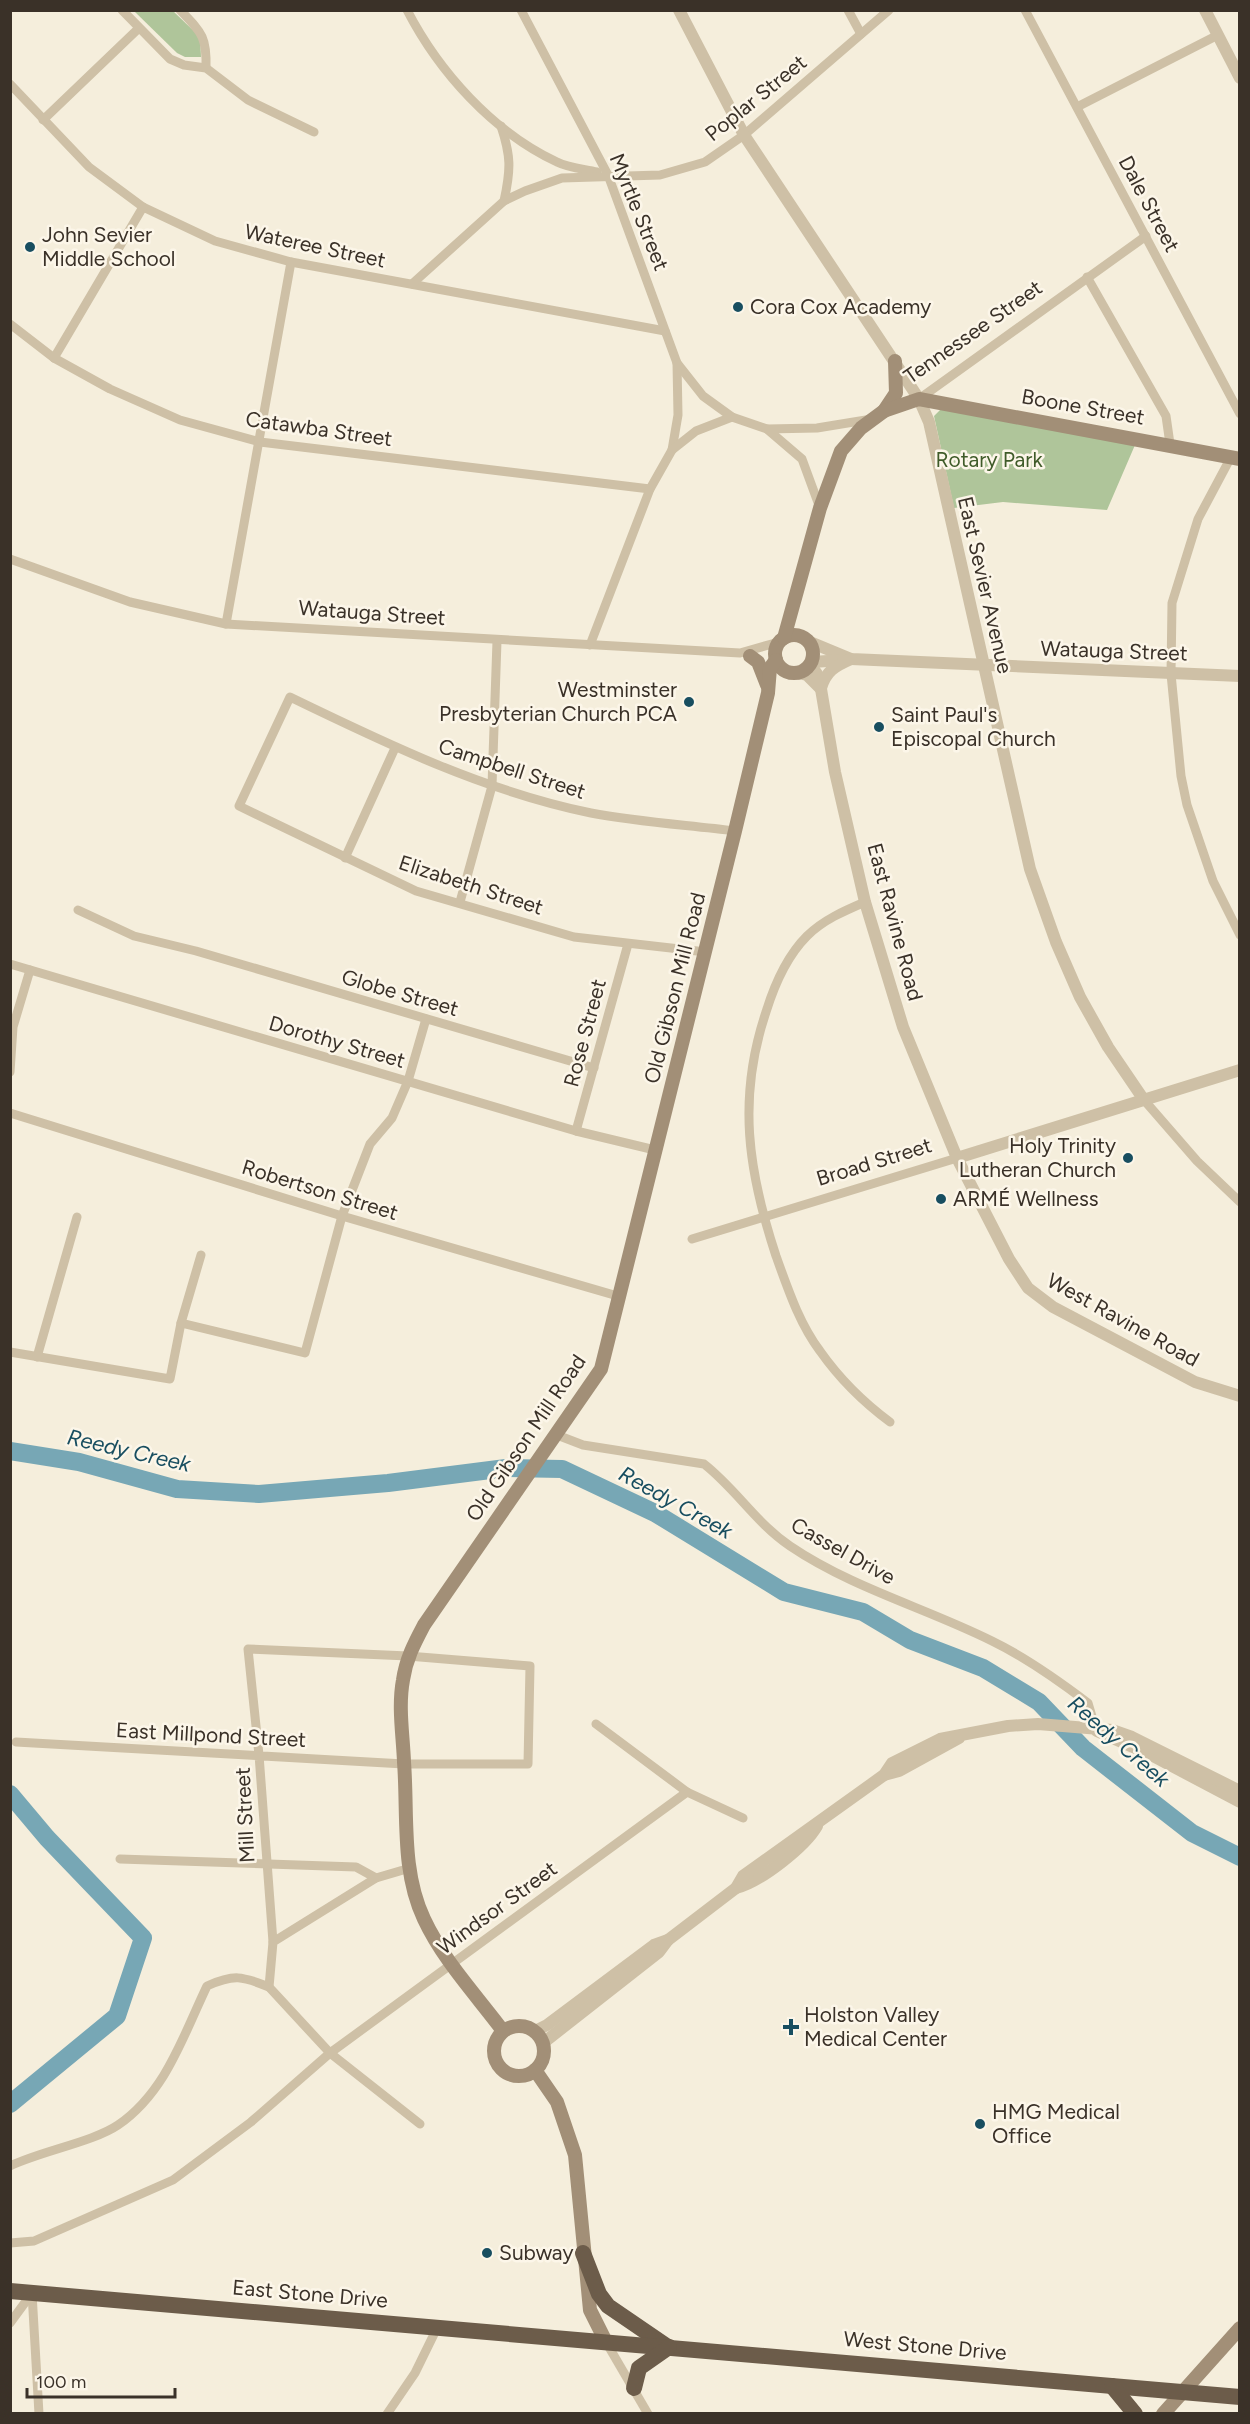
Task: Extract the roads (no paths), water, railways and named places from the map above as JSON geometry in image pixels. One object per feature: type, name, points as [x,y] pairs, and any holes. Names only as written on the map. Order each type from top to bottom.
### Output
[{"type":"highway","points":[[583,2253],[599,2294],[608,2306],[669,2347],[639,2368],[633,2388]]},
{"type":"highway","name":"East Stone Drive","points":[[10,2291],[606,2342]]},
{"type":"highway","name":"West Stone Drive","points":[[606,2342],[1239,2397]]},
{"type":"highway","points":[[1112,2386],[1135,2414]]},
{"type":"main road","points":[[884,411],[896,393],[895,361]]},
{"type":"main road","name":"Tennessee Street","points":[[872,419],[884,411],[920,399]]},
{"type":"main road","name":"Boone Street","points":[[920,399],[1235,458]]},
{"type":"main road","points":[[793,672],[776,659],[775,651],[782,640],[795,604],[820,508],[841,451],[872,419]]},
{"type":"main road","points":[[745,655],[758,662],[764,672],[768,693],[793,672],[811,663],[813,652],[795,604]]},
{"type":"main road","points":[[782,640],[794,635],[807,640]]},
{"type":"main road","name":"Old Gibson Mill Road","points":[[503,2031],[452,1963],[424,1919],[410,1868],[400,1710],[402,1682],[408,1656],[424,1625],[601,1369],[621,1297],[655,1150],[706,952],[768,693],[770,668],[776,659]]},
{"type":"main road","points":[[519,2025],[535,2031],[543,2043],[544,2058],[535,2070],[528,2074],[513,2075],[500,2067],[495,2060],[495,2044],[503,2031],[519,2025]]},
{"type":"main road","points":[[535,2070],[557,2102],[574,2155],[590,2310],[606,2342]]},
{"type":"main road","points":[[1163,2414],[1239,2328]]},
{"type":"street","points":[[122,10],[170,59],[184,65],[206,68],[248,100],[314,132]]},
{"type":"street","points":[[180,10],[202,33],[207,44],[206,68]]},
{"type":"street","points":[[406,10],[441,63],[466,93],[501,126],[535,150],[559,163],[608,175]]},
{"type":"street","name":"Myrtle Street","points":[[521,10],[608,175],[677,363],[703,396],[732,417]]},
{"type":"street","name":"East Sevier Avenue","points":[[679,10],[744,135],[920,399],[929,422],[1018,825],[1041,906],[1080,997],[1108,1047],[1144,1100]]},
{"type":"street","points":[[848,10],[861,34]]},
{"type":"street","name":"Poplar Street","points":[[412,284],[504,201],[562,178],[666,173],[705,162],[744,135],[889,10]]},
{"type":"street","name":"Dale Street","points":[[1025,10],[1239,414]]},
{"type":"street","points":[[1205,10],[1239,78]]},
{"type":"street","points":[[43,120],[139,28]]},
{"type":"street","points":[[1077,107],[1216,36]]},
{"type":"street","name":"Wateree Street","points":[[10,84],[89,167],[143,207],[215,241],[291,262],[665,331]]},
{"type":"street","points":[[501,126],[510,152],[511,170],[504,201]]},
{"type":"street","points":[[54,358],[143,207]]},
{"type":"street","name":"Tennessee Street","points":[[920,399],[1087,277],[1146,237]]},
{"type":"street","points":[[226,624],[260,442],[271,361],[291,262]]},
{"type":"street","points":[[1087,277],[1166,416],[1170,444]]},
{"type":"street","name":"Catawba Street","points":[[10,324],[54,358],[110,389],[180,420],[260,442],[650,489]]},
{"type":"street","points":[[590,645],[650,489],[672,450],[678,416],[677,363]]},
{"type":"street","points":[[672,450],[696,431],[732,417]]},
{"type":"street","name":"Tennessee Street","points":[[732,417],[767,429],[818,428],[872,419]]},
{"type":"street","points":[[767,429],[802,459],[820,508]]},
{"type":"street","points":[[1235,458],[1198,519],[1172,603],[1171,674],[1180,776],[1187,805],[1213,881],[1239,935]]},
{"type":"street","name":"Watauga Street","points":[[10,559],[130,602],[226,624],[590,645],[776,659]]},
{"type":"street","name":"Watauga Street","points":[[745,655],[782,640]]},
{"type":"street","name":"Watauga Street","points":[[807,640],[851,659],[1239,676]]},
{"type":"street","points":[[460,902],[492,786],[497,641]]},
{"type":"street","points":[[811,663],[851,659]]},
{"type":"street","points":[[820,689],[824,676],[835,666],[851,659]]},
{"type":"street","name":"East Ravine Road","points":[[811,663],[817,674],[835,772],[865,902],[903,1027],[957,1158]]},
{"type":"street","points":[[793,672],[807,675],[820,689]]},
{"type":"street","name":"Campbell Street","points":[[239,806],[290,696],[396,748],[492,786],[591,813],[735,831]]},
{"type":"street","points":[[345,858],[396,748]]},
{"type":"street","name":"Elizabeth Street","points":[[239,806],[416,891],[574,936],[706,952]]},
{"type":"street","points":[[865,902],[834,915],[806,937],[786,965],[771,995],[758,1033],[750,1071],[747,1125],[753,1181],[763,1217],[800,1318],[819,1350],[850,1387],[890,1422]]},
{"type":"street","name":"Globe Street","points":[[78,910],[134,936],[196,951],[594,1068]]},
{"type":"street","name":"Rose Street","points":[[576,1131],[628,944]]},
{"type":"street","name":"Dorothy Street","points":[[10,964],[576,1131],[655,1150]]},
{"type":"street","points":[[10,1072],[12,1027],[30,970]]},
{"type":"street","points":[[181,1323],[305,1353],[342,1216],[370,1144],[392,1118],[408,1081],[426,1019]]},
{"type":"street","name":"Broad Street","points":[[692,1239],[1239,1070]]},
{"type":"street","points":[[1144,1100],[1197,1161],[1239,1202]]},
{"type":"street","name":"Robertson Street","points":[[10,1113],[342,1216],[621,1297]]},
{"type":"street","name":"West Ravine Road","points":[[957,1158],[1009,1259],[1028,1288],[1039,1299],[1209,1389],[1239,1396]]},
{"type":"street","points":[[37,1357],[77,1217]]},
{"type":"street","points":[[10,1352],[170,1379],[181,1323],[201,1255]]},
{"type":"street","name":"Cassel Drive","points":[[557,1435],[584,1445],[704,1464],[717,1474],[762,1525],[791,1547],[896,1601],[1007,1648],[1088,1703],[1091,1729]]},
{"type":"street","name":"Mill Street","points":[[269,1987],[273,1942],[259,1755],[248,1649],[408,1656]]},
{"type":"street","name":"East Millpond Street","points":[[16,1742],[405,1764],[528,1764],[531,1717],[530,1666],[408,1656]]},
{"type":"street","points":[[596,1724],[687,1792],[742,1818]]},
{"type":"street","points":[[543,2043],[659,1952],[668,1940],[736,1888],[749,1885],[810,1838],[817,1826],[884,1775],[899,1771],[960,1737],[1008,1726],[1038,1724],[1112,1730],[1142,1740],[1239,1791]]},
{"type":"street","points":[[1091,1729],[1153,1756],[1239,1802]]},
{"type":"street","name":"Windsor Street","points":[[10,2243],[34,2241],[173,2180],[251,2122],[330,2053],[687,1792]]},
{"type":"street","points":[[120,1859],[356,1867],[376,1878]]},
{"type":"street","points":[[273,1942],[376,1878],[410,1868]]},
{"type":"street","points":[[535,2031],[547,2025],[654,1945],[668,1940]]},
{"type":"street","points":[[10,2166],[117,2126],[146,2101],[176,2058],[207,1986],[226,1978],[245,1977],[269,1987],[330,2053],[420,2124]]},
{"type":"street","points":[[10,2323],[32,2293]]},
{"type":"street","points":[[32,2293],[39,2414]]},
{"type":"street","points":[[387,2414],[415,2373],[437,2328]]},
{"type":"street","points":[[606,2342],[648,2414]]},
{"type":"waterway","name":"Reedy Creek","points":[[10,1451],[79,1462],[177,1489],[259,1494],[388,1483],[506,1468],[562,1469],[655,1513],[784,1592],[863,1612],[910,1640],[983,1668],[1039,1702],[1083,1748],[1192,1833],[1240,1857]]},
{"type":"waterway","name":"Reedy Creek","points":[[10,1794],[47,1838],[143,1938],[117,2016],[10,2104]]},
{"type":"place","name":"John Sevier Middle School","points":[[30,247]]},
{"type":"place","name":"Cora Cox Academy","points":[[738,307]]},
{"type":"place","name":"Westminster Presbyterian Church PCA","points":[[689,702]]},
{"type":"place","name":"Saint Paul's Episcopal Church","points":[[879,727]]},
{"type":"place","name":"Holy Trinity Lutheran Church","points":[[1128,1158]]},
{"type":"place","name":"ARMÉ Wellness","points":[[941,1199]]},
{"type":"place","name":"Holston Valley Medical Center","points":[[791,2027]]},
{"type":"place","name":"HMG Medical Office","points":[[980,2124]]},
{"type":"place","name":"Subway","points":[[487,2253]]},
{"type":"park label","name":"Rotary Park","points":[[989,460]]}]
